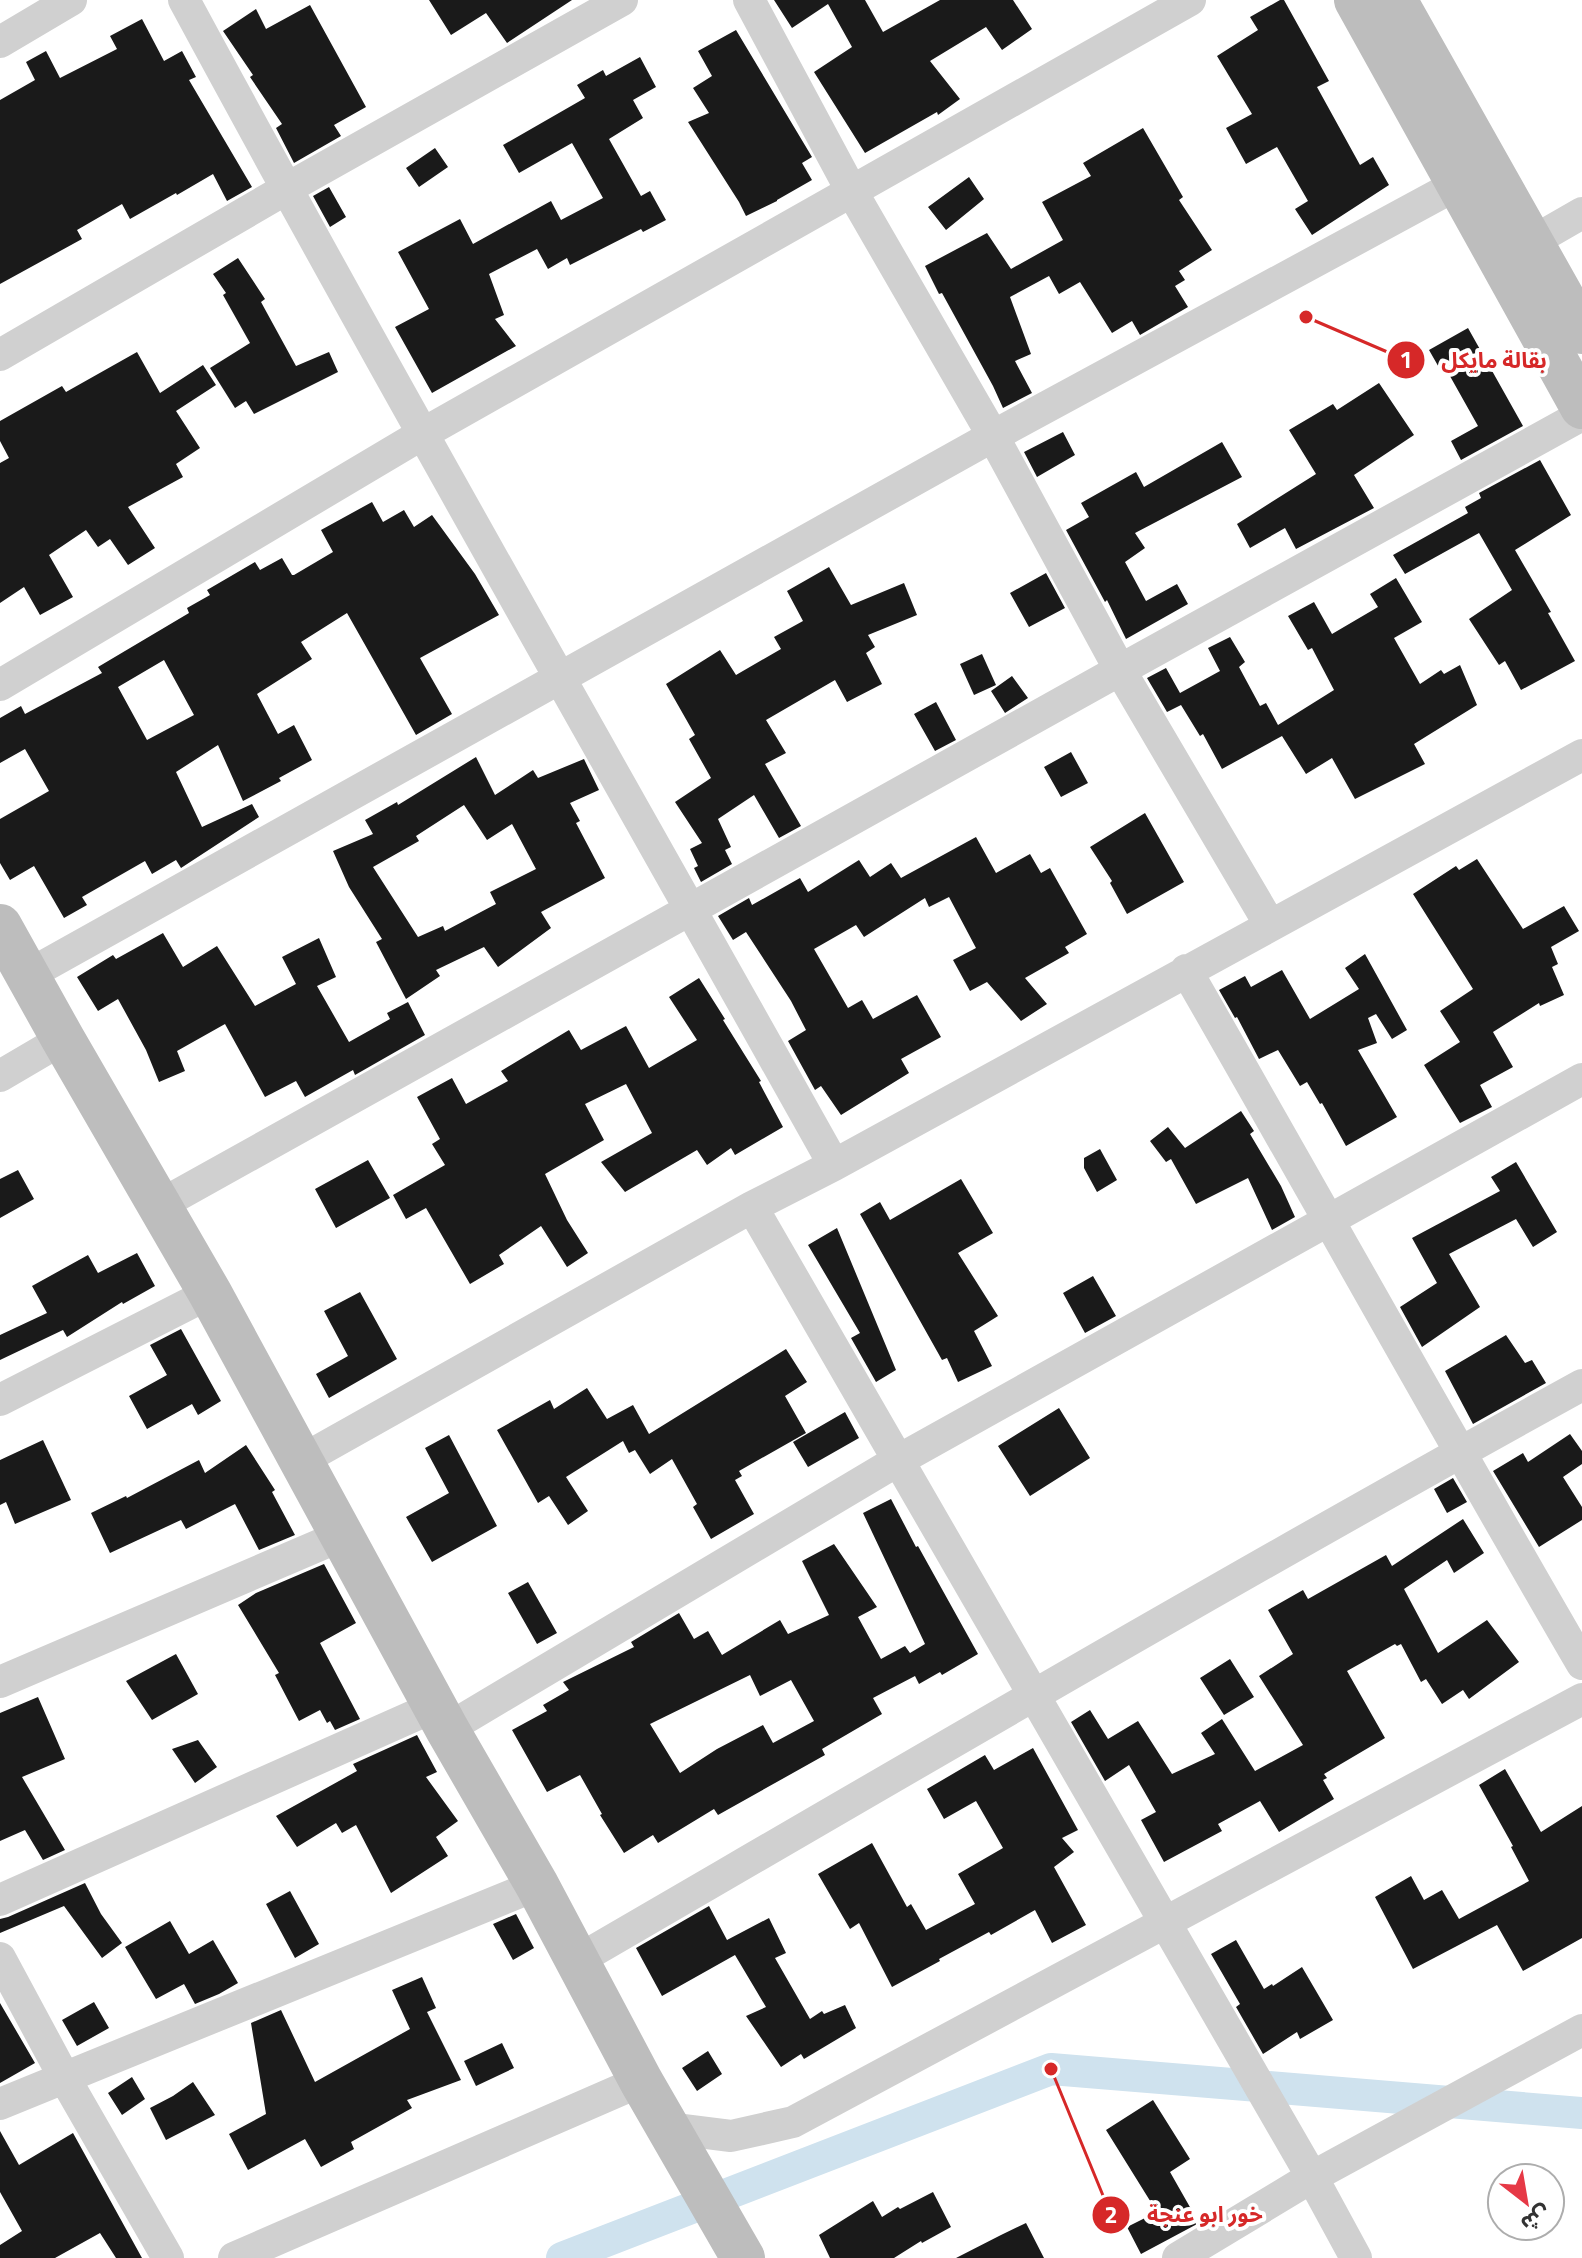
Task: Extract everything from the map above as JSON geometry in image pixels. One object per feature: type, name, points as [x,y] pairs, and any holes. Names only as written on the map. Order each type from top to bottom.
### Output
[{"type":"street","points":[[0,42],[71,0]]},
{"type":"street","points":[[184,0],[286,189],[834,1165]]},
{"type":"street","points":[[0,355],[286,189],[622,0]]},
{"type":"street","points":[[749,0],[851,190],[993,436],[1120,670],[1270,925]]},
{"type":"street","points":[[0,685],[424,433],[1190,0]]},
{"type":"street","points":[[1356,0],[1582,407]]},
{"type":"street","points":[[1395,0],[1582,332]]},
{"type":"street","points":[[28,975],[993,436],[1458,184]]},
{"type":"street","points":[[1530,243],[1582,213]]},
{"type":"street","points":[[160,1205],[1582,415]]},
{"type":"street","points":[[302,1460],[752,1207],[1582,755]]},
{"type":"street","points":[[0,926],[210,1293],[441,1718],[537,1885],[641,2081],[740,2253]]},
{"type":"street","points":[[1186,970],[1582,1664]]},
{"type":"street","points":[[0,1076],[63,1039]]},
{"type":"street","points":[[0,1900],[441,1718],[1582,1079]]},
{"type":"street","points":[[752,1207],[1356,2258]]},
{"type":"street","points":[[0,1400],[210,1293]]},
{"type":"street","points":[[578,1960],[1034,1696],[1582,1385]]},
{"type":"street","points":[[0,1682],[343,1535]]},
{"type":"street","points":[[672,2136],[731,2136],[793,2122],[1582,1699]]},
{"type":"street","points":[[0,2104],[537,1885]]},
{"type":"street","points":[[0,1958],[168,2258]]},
{"type":"street","points":[[1178,2258],[1312,2177],[1582,2030]]},
{"type":"street","points":[[234,2258],[641,2081]]},
{"type":"building","points":[[429,0],[572,0],[507,43],[486,13],[451,35]]},
{"type":"building","points":[[774,0],[865,0],[883,32],[940,0],[1013,0],[1032,29],[1002,50],[986,27],[930,61],[960,99],[938,115],[937,112],[865,153],[814,72],[852,47],[828,4],[792,28]]},
{"type":"building","points":[[1284,0],[1329,81],[1317,87],[1360,165],[1373,157],[1389,185],[1312,235],[1295,209],[1308,201],[1277,147],[1246,164],[1226,128],[1252,114],[1217,56],[1258,30],[1250,17]]},
{"type":"building","points":[[310,5],[366,107],[334,125],[341,136],[294,163],[276,128],[282,124],[223,31],[256,9],[266,29]]},
{"type":"building","points":[[142,19],[164,61],[182,51],[196,77],[189,80],[252,187],[227,201],[213,174],[130,219],[122,204],[77,230],[82,239],[0,284],[0,100],[35,80],[26,62],[46,51],[60,78],[117,49],[110,36]]},
{"type":"building","points":[[736,30],[812,157],[802,163],[812,180],[746,216],[688,122],[709,113],[693,88],[712,76],[698,51]]},
{"type":"building","points":[[640,57],[656,87],[633,100],[643,118],[609,139],[641,196],[650,191],[666,220],[643,232],[641,229],[570,265],[567,258],[548,269],[537,249],[489,274],[504,315],[495,319],[516,346],[432,393],[395,327],[429,309],[398,252],[460,219],[473,244],[551,201],[561,220],[603,198],[572,143],[519,173],[503,145],[585,98],[577,85],[603,70],[606,76]]},
{"type":"building","points":[[1143,128],[1183,197],[1179,200],[1212,250],[1179,271],[1185,280],[1175,286],[1188,307],[1140,335],[1132,321],[1112,333],[1080,282],[1059,294],[1049,276],[1010,297],[1031,354],[1015,361],[1032,393],[1003,408],[925,266],[987,233],[1011,269],[1063,240],[1042,202],[1091,176],[1083,163]]},
{"type":"building","points":[[435,148],[448,167],[419,187],[406,168]]},
{"type":"building","points":[[969,177],[984,199],[946,230],[928,207]]},
{"type":"building","points":[[329,187],[346,217],[330,227],[313,196]]},
{"type":"building","points":[[238,258],[265,299],[261,302],[296,366],[329,352],[338,372],[254,414],[246,401],[235,408],[210,368],[250,343],[223,295],[226,293],[213,274]]},
{"type":"building","points":[[1468,328],[1523,426],[1461,460],[1451,441],[1478,426],[1446,369],[1441,371],[1429,350]]},
{"type":"building","points":[[137,352],[160,393],[203,365],[216,385],[176,411],[200,448],[176,464],[183,477],[128,507],[155,548],[128,565],[110,539],[98,547],[86,530],[49,555],[73,597],[40,615],[24,587],[0,603],[0,463],[9,458],[0,441],[0,421],[62,386],[66,392]]},
{"type":"building","points":[[1379,383],[1414,435],[1354,475],[1374,508],[1296,549],[1285,528],[1250,548],[1237,524],[1316,474],[1289,430],[1333,404],[1337,410]]},
{"type":"building","points":[[1063,432],[1075,455],[1037,477],[1024,452]]},
{"type":"building","points":[[1222,442],[1242,477],[1135,533],[1145,548],[1125,562],[1146,601],[1177,584],[1188,604],[1126,639],[1066,530],[1089,517],[1081,503],[1136,472],[1144,487]]},
{"type":"building","points":[[1540,460],[1571,515],[1515,550],[1575,661],[1521,690],[1505,661],[1499,665],[1469,619],[1512,590],[1479,533],[1405,574],[1393,555],[1468,513],[1465,507],[1481,498],[1479,493]]},
{"type":"building","points":[[372,502],[383,522],[404,510],[414,527],[432,515],[475,574],[499,615],[420,658],[452,714],[416,735],[347,613],[301,642],[312,659],[257,694],[278,734],[294,725],[312,760],[243,801],[218,745],[176,772],[202,827],[252,804],[259,817],[181,868],[176,860],[152,874],[145,861],[82,897],[87,905],[64,918],[34,866],[10,880],[0,863],[0,819],[49,791],[25,749],[0,763],[0,718],[21,706],[25,714],[102,673],[98,667],[189,613],[187,608],[210,595],[207,590],[255,562],[260,570],[282,558],[294,575],[333,552],[321,530]],"holes":[[[164,660],[194,715],[147,740],[118,687]]]},
{"type":"building","points":[[829,567],[851,605],[904,583],[917,615],[868,635],[875,647],[866,653],[882,684],[847,702],[835,680],[766,720],[786,753],[765,764],[801,826],[779,838],[754,795],[718,819],[731,847],[725,850],[732,864],[701,882],[690,849],[702,843],[675,802],[711,778],[689,739],[695,735],[666,684],[720,650],[736,675],[781,649],[774,637],[803,621],[787,591]]},
{"type":"building","points":[[1046,573],[1065,608],[1029,627],[1010,593]]},
{"type":"building","points":[[1396,578],[1422,622],[1394,638],[1420,684],[1441,670],[1444,674],[1460,665],[1477,705],[1414,744],[1425,764],[1355,799],[1332,758],[1306,774],[1282,736],[1222,769],[1203,734],[1200,736],[1181,705],[1167,712],[1147,678],[1166,668],[1180,693],[1220,671],[1208,648],[1230,637],[1245,662],[1239,667],[1260,706],[1266,703],[1278,725],[1334,690],[1312,648],[1308,650],[1288,616],[1314,602],[1332,634],[1378,607],[1370,594]]},
{"type":"building","points":[[982,654],[996,685],[974,695],[960,664]]},
{"type":"building","points":[[1012,676],[1028,698],[1005,713],[991,691]]},
{"type":"building","points":[[936,702],[956,740],[935,751],[914,714]]},
{"type":"building","points":[[1071,752],[1088,783],[1061,797],[1044,767]]},
{"type":"building","points":[[476,757],[495,795],[533,770],[538,778],[584,759],[599,790],[570,803],[580,821],[576,823],[605,878],[541,912],[551,928],[498,967],[484,947],[436,970],[440,976],[406,999],[376,942],[382,939],[349,887],[333,851],[373,834],[365,820],[397,802],[398,805]],"holes":[[[464,805],[487,840],[512,824],[536,869],[490,892],[496,904],[445,931],[443,926],[418,937],[373,867],[419,841],[416,836]]]},
{"type":"building","points":[[1145,813],[1184,882],[1127,914],[1110,883],[1112,881],[1090,847]]},
{"type":"building","points":[[976,837],[996,873],[1030,854],[1041,873],[1050,868],[1087,934],[1065,947],[1069,953],[1025,978],[1047,1004],[1021,1021],[987,982],[970,991],[953,960],[976,948],[949,897],[929,907],[925,898],[864,937],[856,925],[814,949],[848,1008],[862,1000],[873,1019],[917,995],[941,1037],[901,1059],[909,1073],[841,1115],[821,1086],[815,1090],[788,1041],[806,1030],[791,1001],[746,932],[733,940],[718,916],[749,898],[752,905],[800,878],[808,892],[859,860],[870,877],[891,863],[901,878]]},
{"type":"building","points":[[1477,859],[1523,929],[1564,906],[1579,931],[1551,947],[1558,964],[1552,967],[1564,995],[1540,1006],[1539,1003],[1493,1032],[1513,1067],[1480,1085],[1492,1107],[1460,1123],[1424,1065],[1460,1042],[1440,1011],[1473,989],[1413,894],[1456,866],[1459,870]]},
{"type":"building","points":[[163,933],[183,967],[217,946],[255,1006],[296,984],[282,957],[319,938],[336,977],[317,986],[349,1042],[390,1019],[387,1013],[408,1002],[425,1035],[355,1075],[353,1070],[305,1097],[296,1081],[265,1097],[225,1024],[177,1051],[185,1071],[159,1082],[146,1050],[118,999],[98,1011],[77,977],[113,955],[116,959]]},
{"type":"building","points":[[1365,954],[1407,1030],[1392,1039],[1376,1014],[1368,1018],[1377,1043],[1358,1050],[1397,1117],[1346,1146],[1322,1103],[1307,1082],[1300,1086],[1278,1050],[1259,1059],[1219,990],[1245,976],[1251,987],[1282,970],[1310,1019],[1359,989],[1345,968]]},
{"type":"building","points":[[699,978],[761,1081],[783,1127],[735,1155],[731,1148],[707,1165],[697,1150],[625,1192],[601,1162],[652,1133],[626,1084],[585,1104],[604,1140],[545,1174],[567,1220],[588,1253],[567,1267],[541,1226],[499,1255],[504,1264],[470,1284],[426,1208],[406,1219],[393,1195],[445,1165],[432,1144],[440,1139],[417,1097],[452,1078],[466,1104],[508,1081],[501,1071],[569,1030],[581,1050],[626,1026],[649,1068],[697,1040],[669,997]]},
{"type":"building","points":[[1241,1111],[1254,1131],[1250,1134],[1281,1186],[1295,1217],[1272,1230],[1248,1178],[1196,1204],[1171,1159],[1166,1162],[1150,1141],[1168,1127],[1185,1148]]},
{"type":"building","points":[[1100,1149],[1117,1180],[1097,1192],[1084,1168],[1084,1158]]},
{"type":"building","points":[[368,1160],[390,1198],[336,1228],[315,1189]]},
{"type":"building","points":[[1516,1162],[1557,1232],[1533,1247],[1516,1219],[1449,1254],[1480,1307],[1422,1347],[1400,1307],[1437,1283],[1412,1238],[1500,1191],[1491,1177]]},
{"type":"building","points":[[18,1170],[34,1199],[0,1218],[0,1179]]},
{"type":"building","points":[[961,1179],[993,1233],[958,1253],[998,1316],[974,1331],[992,1366],[958,1382],[947,1358],[942,1360],[860,1214],[880,1202],[890,1220]]},
{"type":"building","points":[[837,1228],[896,1370],[876,1382],[851,1338],[860,1333],[808,1245]]},
{"type":"building","points":[[137,1253],[155,1286],[122,1302],[67,1337],[63,1330],[0,1360],[0,1335],[47,1313],[32,1286],[88,1255],[98,1273]]},
{"type":"building","points":[[1093,1276],[1116,1316],[1085,1333],[1063,1293]]},
{"type":"building","points":[[360,1292],[397,1359],[329,1398],[316,1374],[348,1356],[324,1311]]},
{"type":"building","points":[[181,1329],[221,1401],[198,1415],[192,1404],[147,1429],[129,1396],[167,1375],[150,1345]]},
{"type":"building","points":[[1506,1335],[1525,1363],[1532,1360],[1546,1383],[1473,1424],[1445,1371]]},
{"type":"building","points":[[786,1349],[807,1382],[785,1396],[806,1433],[739,1471],[742,1476],[735,1480],[754,1514],[711,1539],[693,1507],[697,1504],[672,1459],[650,1474],[635,1450],[629,1453],[623,1441],[566,1477],[588,1511],[568,1525],[549,1496],[538,1503],[497,1430],[550,1400],[554,1409],[587,1388],[607,1419],[633,1405],[649,1434]]},
{"type":"building","points":[[1059,1408],[1090,1458],[1030,1496],[998,1446]]},
{"type":"building","points":[[845,1412],[859,1438],[808,1467],[793,1442]]},
{"type":"building","points":[[1570,1434],[1582,1451],[1582,1464],[1563,1477],[1582,1507],[1582,1520],[1539,1547],[1493,1471],[1523,1453],[1528,1462]]},
{"type":"building","points":[[449,1435],[497,1526],[432,1562],[406,1517],[449,1493],[425,1448]]},
{"type":"building","points":[[43,1440],[71,1500],[15,1524],[6,1502],[0,1505],[0,1460]]},
{"type":"building","points":[[246,1445],[275,1490],[272,1492],[295,1535],[259,1550],[235,1504],[186,1529],[181,1520],[110,1553],[91,1513],[199,1460],[205,1473]]},
{"type":"building","points":[[1453,1478],[1467,1502],[1447,1513],[1434,1489]]},
{"type":"building","points":[[891,1499],[978,1654],[942,1675],[940,1672],[919,1684],[915,1676],[873,1698],[882,1714],[822,1749],[825,1755],[718,1815],[714,1809],[658,1843],[653,1835],[624,1853],[580,1775],[547,1792],[512,1730],[547,1711],[543,1705],[569,1690],[563,1682],[634,1647],[631,1642],[679,1613],[694,1639],[708,1631],[722,1655],[780,1620],[788,1634],[829,1615],[802,1561],[834,1544],[877,1607],[858,1617],[881,1659],[905,1646],[910,1653],[925,1644],[863,1513]],"holes":[[[750,1675],[760,1696],[791,1680],[814,1721],[773,1743],[763,1725],[680,1773],[650,1724]]]},
{"type":"building","points":[[1463,1519],[1484,1553],[1454,1573],[1447,1560],[1404,1589],[1438,1653],[1487,1620],[1519,1662],[1469,1699],[1463,1690],[1442,1704],[1426,1679],[1421,1682],[1401,1644],[1395,1644],[1347,1671],[1385,1738],[1324,1774],[1327,1778],[1323,1780],[1334,1799],[1279,1832],[1260,1801],[1218,1824],[1222,1831],[1164,1862],[1141,1820],[1156,1812],[1129,1765],[1105,1781],[1071,1722],[1090,1710],[1108,1739],[1138,1721],[1172,1774],[1215,1754],[1201,1733],[1222,1719],[1255,1771],[1303,1745],[1259,1676],[1293,1654],[1268,1610],[1303,1590],[1308,1599],[1386,1555],[1392,1566]]},
{"type":"building","points":[[324,1564],[356,1623],[320,1643],[360,1719],[335,1730],[320,1710],[299,1721],[275,1675],[279,1673],[238,1605],[256,1593]]},
{"type":"building","points":[[528,1582],[557,1633],[537,1644],[508,1593]]},
{"type":"building","points":[[176,1654],[198,1694],[152,1720],[126,1681]]},
{"type":"building","points":[[1230,1659],[1254,1697],[1224,1715],[1200,1678]]},
{"type":"building","points":[[38,1697],[65,1759],[22,1777],[65,1850],[43,1860],[25,1830],[0,1841],[0,1713]]},
{"type":"building","points":[[417,1735],[437,1772],[426,1777],[458,1821],[436,1837],[448,1856],[391,1893],[356,1825],[342,1833],[336,1823],[297,1847],[276,1816],[357,1771],[353,1764]]},
{"type":"building","points":[[198,1740],[217,1767],[195,1783],[172,1749]]},
{"type":"building","points":[[1033,1748],[1078,1830],[1062,1838],[1074,1852],[1054,1867],[1086,1925],[1052,1943],[1035,1910],[991,1935],[989,1932],[892,1987],[859,1923],[850,1929],[818,1874],[872,1843],[907,1907],[911,1904],[926,1930],[975,1904],[958,1874],[1003,1848],[976,1801],[944,1819],[927,1789],[985,1755],[994,1770]]},
{"type":"building","points":[[1505,1769],[1541,1832],[1582,1806],[1582,1938],[1523,1971],[1497,1925],[1413,1969],[1375,1897],[1411,1876],[1424,1900],[1442,1890],[1459,1919],[1529,1881],[1479,1785]]},
{"type":"building","points":[[85,1883],[101,1914],[122,1943],[102,1958],[64,1906],[0,1933],[0,1919]]},
{"type":"building","points":[[290,1891],[319,1944],[295,1958],[266,1904]]},
{"type":"building","points":[[709,1906],[727,1940],[769,1918],[786,1953],[775,1958],[810,2019],[822,2011],[824,2014],[845,2005],[856,2028],[804,2059],[801,2054],[781,2067],[746,2016],[766,2007],[735,1955],[662,1996],[636,1948]]},
{"type":"building","points":[[516,1914],[534,1948],[513,1960],[493,1924]]},
{"type":"building","points":[[170,1921],[189,1954],[213,1940],[238,1983],[195,2004],[184,1984],[156,1999],[125,1947]]},
{"type":"building","points":[[1236,1940],[1264,1989],[1302,1967],[1333,2020],[1300,2039],[1297,2032],[1263,2054],[1236,2007],[1240,2004],[1211,1954]]},
{"type":"building","points":[[422,1977],[436,2008],[427,2012],[461,2080],[407,2100],[412,2108],[351,2142],[354,2149],[321,2167],[305,2139],[248,2170],[229,2134],[266,2114],[251,2023],[281,2010],[315,2082],[410,2029],[392,1990]]},
{"type":"building","points":[[94,2002],[109,2028],[77,2046],[62,2020]]},
{"type":"building","points":[[0,2003],[35,2063],[0,2083]]},
{"type":"building","points":[[502,2043],[514,2068],[476,2086],[464,2061]]},
{"type":"building","points":[[708,2051],[722,2074],[697,2091],[682,2068]]},
{"type":"building","points":[[132,2077],[145,2099],[122,2115],[108,2093]]},
{"type":"building","points":[[193,2082],[215,2115],[166,2140],[150,2108]]},
{"type":"building","points":[[1153,2100],[1190,2159],[1170,2172],[1199,2223],[1141,2254],[1127,2227],[1157,2212],[1106,2130]]},
{"type":"building","points":[[0,2131],[19,2165],[73,2133],[142,2258],[116,2258],[100,2233],[55,2258],[0,2258],[0,2245],[22,2231],[0,2192]]},
{"type":"building","points":[[933,2192],[951,2227],[894,2258],[830,2258],[819,2235],[873,2201],[882,2217]]},
{"type":"building","points":[[1026,2223],[1044,2258],[956,2258],[1001,2235]]},
{"type":"waterway","points":[[562,2258],[1051,2069],[1582,2113]]},
{"type":"place","name":"بقالة مايكل","points":[[1306,317]]},
{"type":"place","name":"خور ابو عنجة","points":[[1051,2069]]}]
